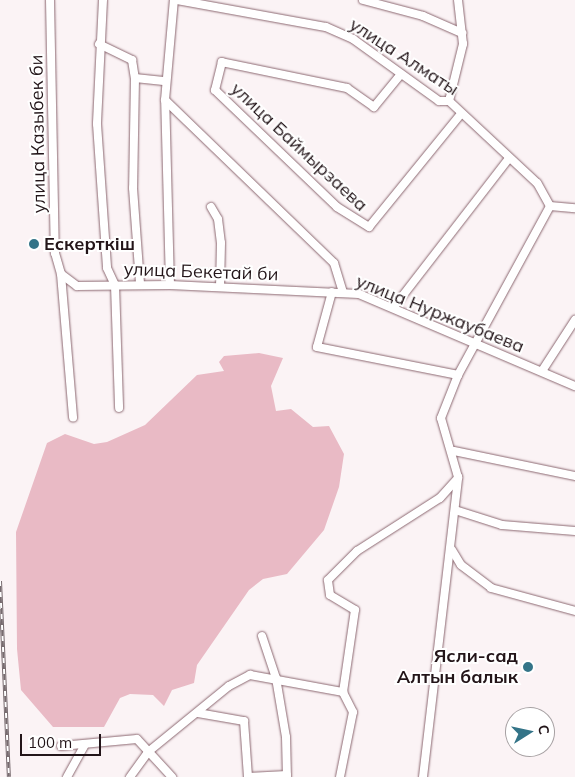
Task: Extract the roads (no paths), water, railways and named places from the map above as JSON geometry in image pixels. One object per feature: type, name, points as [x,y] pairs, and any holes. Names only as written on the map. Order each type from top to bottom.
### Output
[{"type":"street","name":"улица Казыбек би","points":[[50,0],[55,253],[61,274],[74,417]]},
{"type":"street","points":[[103,0],[99,44],[97,124],[107,268],[115,285],[119,408]]},
{"type":"street","points":[[170,285],[165,100],[175,0]]},
{"type":"street","name":"улица Алматы","points":[[175,0],[201,2],[326,27],[353,39],[439,101],[449,101],[460,115],[547,194],[550,206]]},
{"type":"street","points":[[363,0],[423,16],[462,33]]},
{"type":"street","points":[[449,101],[462,33],[458,0]]},
{"type":"street","points":[[99,44],[132,60],[134,78],[133,188],[140,284]]},
{"type":"street","name":"улица Баймырзаева","points":[[402,74],[374,107],[346,88],[222,62],[215,90],[337,207],[370,227],[460,115]]},
{"type":"street","points":[[134,78],[166,81]]},
{"type":"street","name":"улица Нуржаубаева","points":[[165,100],[334,263],[343,292],[394,307],[575,386]]},
{"type":"street","points":[[394,307],[509,158]]},
{"type":"street","points":[[423,777],[452,550],[458,478],[454,451],[441,418],[458,375],[550,206],[575,208]]},
{"type":"street","points":[[211,207],[218,219],[221,243],[220,287]]},
{"type":"street","name":"улица Бекетай би","points":[[61,274],[77,286],[140,284],[343,292]]},
{"type":"street","points":[[332,292],[318,347],[458,375]]},
{"type":"street","points":[[542,371],[575,320]]},
{"type":"street","points":[[454,451],[575,476]]},
{"type":"street","points":[[340,777],[354,712],[343,692],[355,610],[330,595],[327,588],[333,571],[369,543],[408,522],[458,478]]},
{"type":"street","points":[[455,510],[502,525],[575,531]]},
{"type":"street","points":[[452,550],[461,566],[491,588],[575,611]]},
{"type":"street","points":[[198,712],[244,721],[248,777],[287,776],[276,678],[262,636]]},
{"type":"street","points":[[130,777],[148,752],[229,686],[250,675],[276,678],[343,692]]},
{"type":"street","points":[[61,746],[137,739],[172,777]]},
{"type":"street","points":[[67,777],[85,745]]},
{"type":"railway","points":[[0,581],[9,777]]},
{"type":"place","name":"Ескерткіш","points":[[34,244]]},
{"type":"place","name":"Ясли-сад Алтын балык","points":[[528,667]]}]
